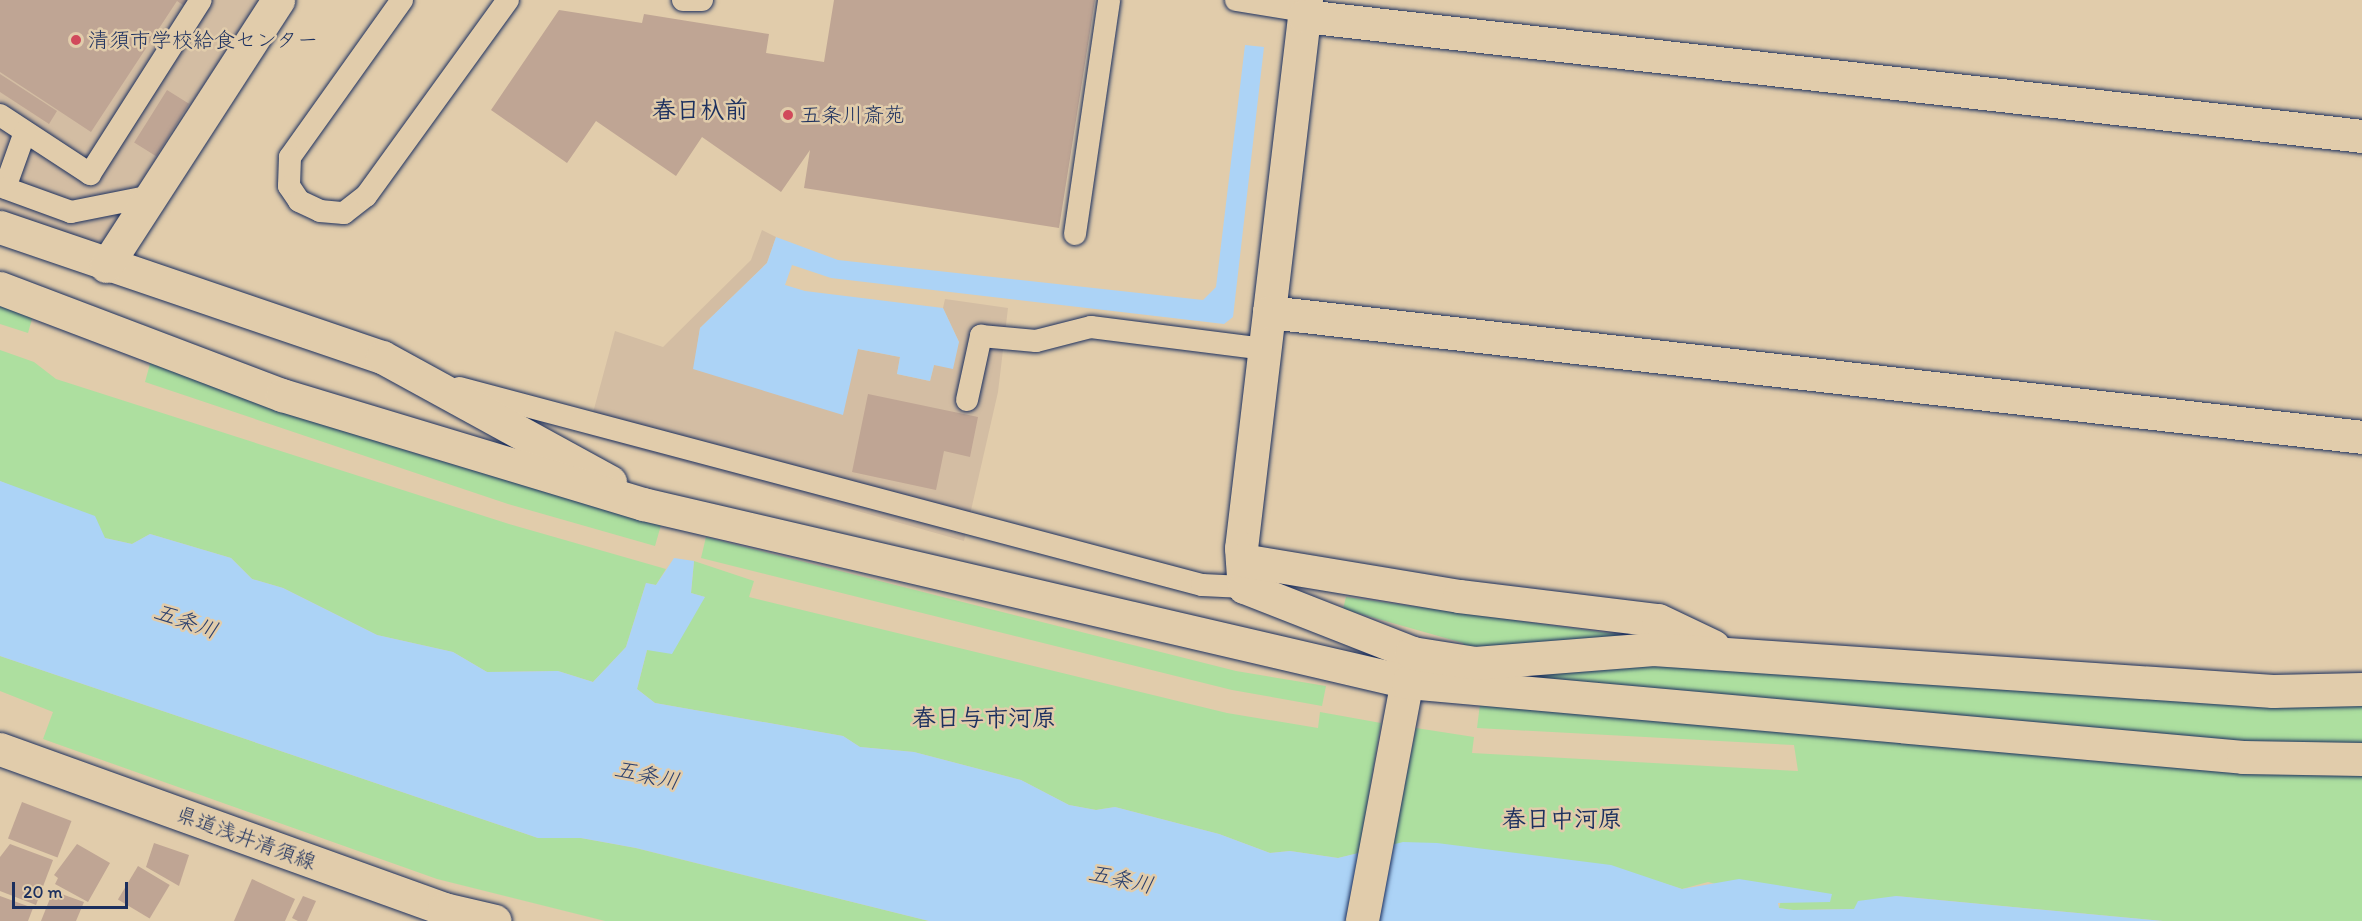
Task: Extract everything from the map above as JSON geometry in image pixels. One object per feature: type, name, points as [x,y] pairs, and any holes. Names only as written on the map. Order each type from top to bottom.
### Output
[{"type":"street","points":[[106,266],[278,0]]},
{"type":"street","points":[[1243,573],[1264,349],[1305,9],[2362,136]]},
{"type":"street","points":[[0,227],[106,266],[382,357],[590,468],[643,504]]},
{"type":"street","points":[[0,288],[282,395],[643,504],[1408,679],[2243,757],[2362,759]]},
{"type":"street","points":[[1269,312],[2362,437]]},
{"type":"street","points":[[1243,573],[1658,620],[1734,656]]},
{"type":"street","points":[[1243,573],[1408,679],[1475,663],[1653,648],[1734,656],[2273,691],[2362,689]]},
{"type":"street","points":[[1362,921],[1408,679]]},
{"type":"street","name":"県道浅井清須線","points":[[0,749],[442,915],[495,921]]},
{"type":"lane","points":[[0,116],[90,174],[201,0]]},
{"type":"lane","points":[[402,0],[290,157],[289,186],[299,201],[320,211],[344,213],[366,196],[508,0]]},
{"type":"lane","points":[[683,0],[702,0]]},
{"type":"lane","points":[[1075,234],[1109,0]]},
{"type":"lane","points":[[1236,0],[1305,9]]},
{"type":"lane","points":[[25,132],[5,188],[71,212],[151,196]]},
{"type":"lane","points":[[966,400],[981,336],[1036,341],[1092,327],[1264,349]]},
{"type":"lane","points":[[420,378],[1191,582],[1243,573]]},
{"type":"shaded area","name":"清須市学校給食センター","points":[[0,0],[262,0],[113,237],[90,245],[0,212]]},
{"type":"shaded area","points":[[762,230],[776,237],[767,263],[700,328],[694,369],[858,349],[900,357],[897,374],[930,381],[934,365],[959,342],[943,308],[945,299],[1008,308],[998,392],[964,541],[587,435],[615,331],[663,347],[751,260]]},
{"type":"green space","points":[[0,301],[34,312],[28,333],[0,324]]},
{"type":"green space","points":[[0,350],[34,362],[56,379],[509,524],[666,569],[656,585],[646,583],[626,647],[593,682],[558,671],[487,672],[453,652],[377,635],[283,588],[252,579],[231,558],[150,534],[132,544],[105,538],[40,498],[0,481]]},
{"type":"green space","points":[[151,360],[411,452],[661,525],[655,546],[508,504],[145,382]]},
{"type":"green space","points":[[706,537],[1236,671],[1326,686],[1322,706],[1232,690],[701,558]]},
{"type":"green space","points":[[694,561],[754,581],[749,597],[1227,713],[1318,728],[1320,712],[1381,723],[1359,853],[1338,858],[1290,851],[1270,853],[1219,834],[1115,807],[1096,810],[1069,805],[1021,780],[914,752],[860,747],[843,736],[655,703],[637,689],[647,650],[705,597],[691,593]]},
{"type":"green space","points":[[1346,597],[1630,636],[1473,658],[1463,643],[1343,609]]},
{"type":"green space","points":[[0,656],[538,838],[581,838],[636,848],[929,921],[605,921],[437,879],[43,739],[53,712],[0,691]]},
{"type":"green space","points":[[1652,663],[2362,702],[2362,745],[2220,742],[1479,675]]},
{"type":"green space","points":[[1480,704],[2362,770],[2362,921],[2163,921],[1896,896],[1854,909],[1793,910],[1779,908],[1781,900],[1708,882],[1682,889],[1660,882],[1393,844],[1416,728],[1474,737],[1472,753],[1798,771],[1794,745],[1477,728]]},
{"type":"water","points":[[1245,45],[1264,47],[1233,317],[1224,324],[831,278],[792,265],[785,285],[805,291],[943,308],[959,342],[953,369],[934,365],[930,381],[897,374],[900,357],[858,349],[843,415],[693,369],[700,328],[767,263],[776,237],[838,260],[1203,300],[1216,287]]},
{"type":"water","name":"五条川","points":[[0,481],[95,516],[105,538],[132,544],[150,534],[231,558],[252,579],[283,588],[377,635],[453,652],[487,672],[558,671],[593,682],[626,647],[646,583],[656,585],[674,558],[694,561],[691,593],[705,597],[672,654],[647,650],[637,689],[655,703],[843,736],[860,747],[914,752],[1021,780],[1069,805],[1096,810],[1115,807],[1219,834],[1270,853],[1290,851],[1338,858],[1403,842],[1437,843],[1611,865],[1682,889],[1739,879],[1832,894],[1830,902],[1778,903],[1779,908],[1793,910],[1854,909],[1858,901],[1896,896],[2163,921],[929,921],[636,848],[581,838],[538,838],[0,656]]},
{"type":"building","name":"清須市学校給食センター","points":[[0,0],[191,0],[186,7],[177,1],[91,132],[0,72]]},
{"type":"building","name":"五条川斎苑","points":[[834,0],[1095,0],[1059,228],[804,188],[810,150],[781,192],[702,137],[676,176],[596,121],[567,163],[491,110],[559,10],[642,23],[644,14],[769,34],[766,53],[824,62]]},
{"type":"building","points":[[0,74],[57,111],[49,124],[0,92]]},
{"type":"building","points":[[167,90],[189,104],[156,156],[134,143]]},
{"type":"building","points":[[868,394],[978,417],[970,457],[944,451],[936,490],[852,472]]},
{"type":"building","points":[[22,802],[71,821],[58,857],[8,838]]},
{"type":"building","points":[[154,843],[189,855],[179,886],[146,867]]},
{"type":"building","points":[[10,844],[53,860],[36,905],[0,891],[0,857]]},
{"type":"building","points":[[77,844],[110,863],[88,902],[55,884],[58,878],[54,875]]},
{"type":"building","points":[[138,866],[170,885],[150,918],[118,899]]},
{"type":"building","points":[[252,879],[295,899],[285,921],[234,921]]},
{"type":"building","points":[[53,891],[84,902],[76,921],[41,921]]},
{"type":"building","points":[[0,896],[33,908],[28,921],[0,921]]},
{"type":"building","points":[[303,896],[316,901],[307,921],[298,921],[292,918]]},
{"type":"place","name":"清須市学校給食センター","points":[[76,40]]},
{"type":"place","name":"五条川斎苑","points":[[788,115]]},
{"type":"district","name":"春日杁前","points":[[700,110]]},
{"type":"district","name":"春日与市河原","points":[[984,718]]},
{"type":"district","name":"春日中河原","points":[[1562,819]]}]
